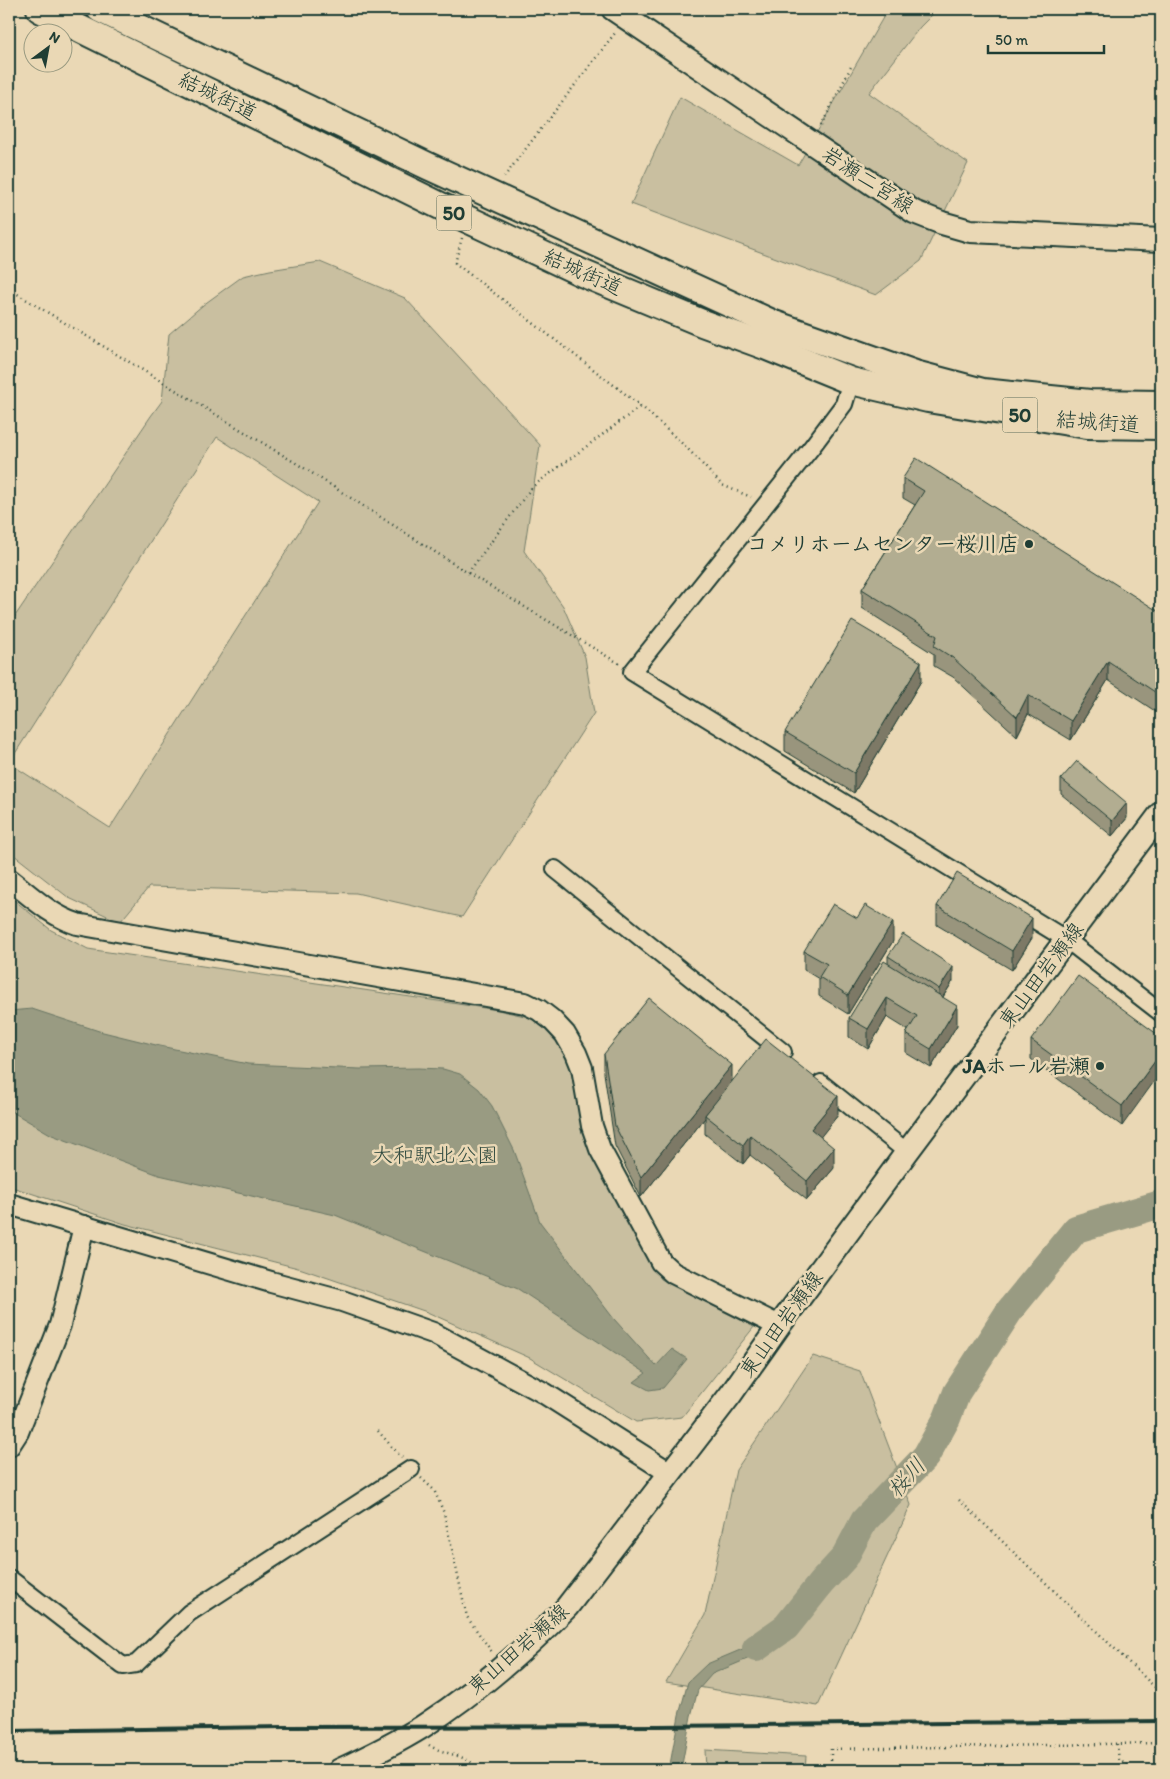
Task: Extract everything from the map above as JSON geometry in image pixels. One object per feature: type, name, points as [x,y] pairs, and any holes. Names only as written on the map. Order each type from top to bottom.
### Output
[{"type":"highway","name":"結城街道","points":[[40,9],[467,219],[584,274],[702,323],[852,381],[928,399],[1077,423],[1161,426]]},
{"type":"highway","name":"結城街道","points":[[100,9],[428,166],[774,324],[915,374],[983,392],[1090,403],[1161,404]]},
{"type":"main road","name":"岩瀬二宮線","points":[[613,9],[914,212],[942,223],[970,230],[1161,240]]},
{"type":"main road","name":"東山田岩瀬線","points":[[340,1770],[411,1732],[484,1683],[537,1637],[567,1607],[731,1394],[907,1152],[1161,813]]},
{"type":"street","points":[[852,381],[844,404],[632,672],[1067,940],[1161,1014]]},
{"type":"street","points":[[555,869],[792,1060]]},
{"type":"street","points":[[9,879],[50,912],[62,919],[77,924],[525,1004],[539,1010],[565,1034],[576,1053],[582,1068],[592,1126],[600,1149],[661,1262],[673,1272],[779,1326]]},
{"type":"street","points":[[808,1072],[907,1152]]},
{"type":"street","points":[[9,1204],[342,1302],[433,1333],[544,1393],[670,1473]]},
{"type":"street","points":[[9,1446],[18,1432],[60,1325],[84,1226]]},
{"type":"street","points":[[9,1578],[123,1666],[136,1664],[189,1614],[411,1469]]},
{"type":"path","points":[[810,142],[824,121],[852,65]]},
{"type":"path","points":[[9,289],[304,468],[468,573],[632,672]]},
{"type":"path","points":[[468,573],[532,487],[641,406],[687,448],[722,485],[766,504]]},
{"type":"path","points":[[378,1431],[411,1469],[434,1490],[444,1514],[467,1617],[503,1667]]},
{"type":"path","points":[[959,1500],[1161,1693]]},
{"type":"path","points":[[411,1732],[432,1747],[465,1759],[478,1770]]},
{"type":"path","points":[[831,1770],[831,1749],[1161,1743]]},
{"type":"path","points":[[1117,1744],[1119,1760],[1134,1770]]},
{"type":"green space","points":[[888,9],[938,9],[920,27],[869,93],[968,163],[921,261],[876,295],[631,204],[680,97],[798,165]]},
{"type":"green space","points":[[320,262],[405,298],[540,445],[524,551],[563,606],[585,657],[594,713],[462,917],[356,893],[149,887],[120,922],[69,898],[9,851],[9,763],[9,625],[162,401],[169,334],[203,305],[243,276]],"holes":[[[217,437],[318,502],[110,828],[9,763]]]},
{"type":"green space","name":"大和駅北公園","points":[[9,896],[51,930],[88,949],[498,1010],[529,1017],[557,1038],[575,1067],[642,1245],[661,1279],[754,1327],[682,1417],[636,1422],[530,1358],[427,1312],[302,1269],[125,1224],[9,1186]]},
{"type":"green space","points":[[813,1356],[860,1371],[911,1505],[818,1706],[666,1682],[705,1615],[736,1470]]},
{"type":"green space","points":[[705,1750],[806,1756],[805,1770],[706,1770]]},
{"type":"shaded area","points":[[32,1009],[99,1031],[248,1064],[360,1069],[443,1069],[460,1074],[479,1089],[492,1106],[514,1150],[540,1222],[614,1319],[656,1366],[672,1349],[687,1359],[663,1388],[649,1390],[634,1382],[646,1373],[518,1289],[335,1215],[159,1175],[52,1135],[9,1110],[9,1011]]},
{"type":"shaded area","points":[[782,1622],[790,1631],[752,1657],[712,1674],[698,1690],[681,1770],[669,1770],[679,1715],[688,1682],[707,1664],[745,1648]]},
{"type":"building","points":[[916,458],[1161,613],[1161,696],[1108,661],[1071,721],[1028,695],[1017,717],[953,658],[934,646],[937,636],[862,589],[924,491],[903,478]]},
{"type":"building","points":[[852,621],[921,662],[854,773],[785,732]]},
{"type":"building","points":[[1077,761],[1127,803],[1112,821],[1061,779]]},
{"type":"building","points":[[957,873],[1032,918],[1012,951],[937,906]]},
{"type":"building","points":[[833,904],[857,918],[865,905],[893,922],[848,995],[819,977],[827,964],[804,951]]},
{"type":"building","points":[[903,934],[953,967],[939,989],[888,956]]},
{"type":"building","points":[[884,961],[957,1006],[931,1049],[906,1034],[917,1016],[887,998],[868,1029],[849,1018]]},
{"type":"building","name":"JAホール岩瀬","points":[[1078,976],[1161,1037],[1161,1053],[1122,1106],[1031,1040]]},
{"type":"building","points":[[649,998],[732,1065],[641,1177],[615,1126],[604,1054]]},
{"type":"building","points":[[766,1039],[838,1096],[811,1129],[834,1148],[807,1181],[750,1135],[743,1145],[705,1115]]},
{"type":"waterway","name":"桜川","points":[[756,1648],[786,1627],[821,1583],[845,1557],[864,1521],[926,1456],[947,1418],[957,1392],[1010,1310],[1076,1229],[1161,1204]]},
{"type":"railway","points":[[9,1731],[284,1727],[658,1726],[1161,1721]]},
{"type":"place","name":"コメリホームセンター桜川店","points":[[1029,544]]},
{"type":"place","name":"JAホール岩瀬","points":[[1100,1066]]}]
